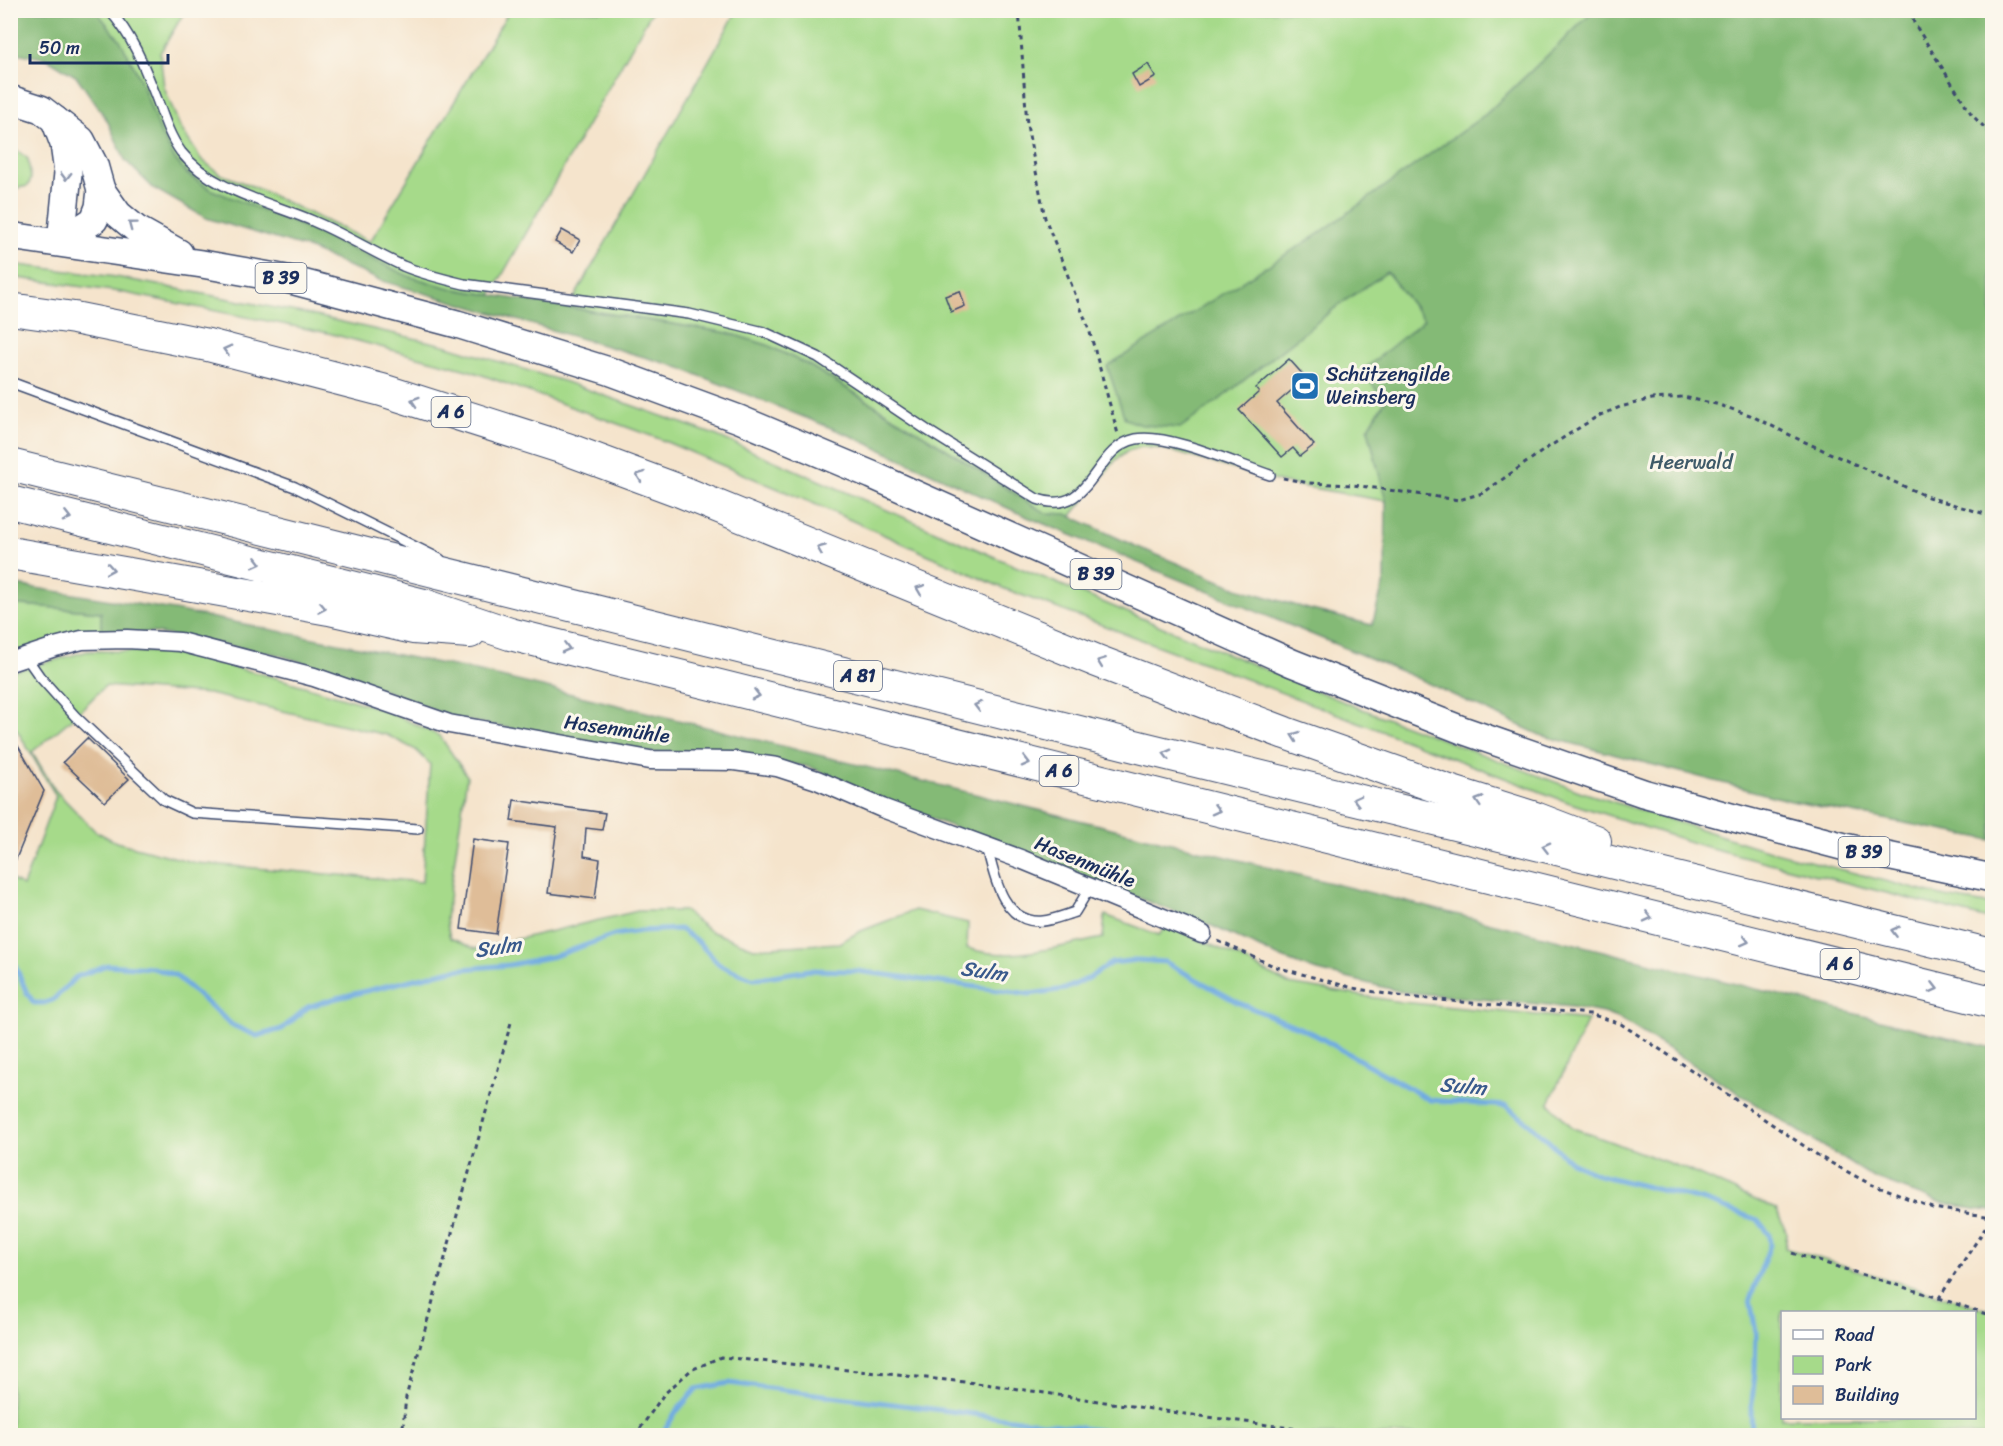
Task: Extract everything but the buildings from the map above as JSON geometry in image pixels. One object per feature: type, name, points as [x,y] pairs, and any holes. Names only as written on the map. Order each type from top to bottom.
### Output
[{"type":"highway","name":"A 6","points":[[10,309],[74,318],[208,345],[382,390],[567,449],[680,491],[1210,704],[1441,789],[1536,818],[1705,885],[1992,955]]},
{"type":"highway","name":"A 81","points":[[10,465],[1143,748],[1705,885]]},
{"type":"highway","points":[[10,502],[424,605],[510,634]]},
{"type":"highway","name":"A 6","points":[[10,553],[306,605],[413,628],[510,634],[1992,1002]]},
{"type":"main road","points":[[10,99],[41,109],[81,140],[94,165],[101,190],[118,214],[136,229],[202,264]]},
{"type":"main road","points":[[55,120],[64,144],[68,173],[61,242]]},
{"type":"main road","points":[[61,242],[94,220],[99,207],[101,190]]},
{"type":"main road","name":"B 39","points":[[10,236],[61,242],[287,279],[457,324],[620,375],[739,419],[872,475],[1292,663],[1462,730],[1621,785],[1727,816],[1849,849],[1992,878]]},
{"type":"street","name":"Hasenmühle","points":[[18,660],[82,640],[127,639],[180,642],[314,677],[450,724],[650,760],[734,761],[777,767],[818,780],[882,808],[987,847],[1202,934]]},
{"type":"lane","points":[[109,10],[130,38],[142,60],[169,131],[181,152],[197,169],[221,184],[313,221],[403,266],[464,284],[689,314],[764,332],[818,357],[947,442],[1038,498],[1051,503],[1062,503],[1071,499],[1085,487],[1121,444],[1136,439],[1166,439],[1270,475]]},
{"type":"lane","points":[[10,382],[295,487],[446,561]]},
{"type":"lane","points":[[456,566],[496,586]]},
{"type":"lane","points":[[18,660],[40,677],[75,716],[164,800],[192,813],[418,829]]},
{"type":"lane","points":[[987,847],[995,881],[1008,906],[1023,919],[1043,921],[1075,912],[1089,889]]},
{"type":"path","points":[[1019,10],[1027,125],[1045,218],[1089,329],[1121,444]]},
{"type":"path","points":[[1911,10],[1914,23],[1972,115],[1992,135]]},
{"type":"path","points":[[1270,475],[1309,483],[1353,485],[1459,500],[1483,493],[1598,416],[1641,402],[1683,397],[1716,404],[1750,416],[1928,497],[1992,516]]},
{"type":"path","points":[[1202,934],[1276,967],[1353,988],[1397,996],[1590,1014],[1621,1024],[1822,1158],[1870,1184],[1933,1208],[1992,1218],[1939,1298]]},
{"type":"path","points":[[402,1436],[406,1397],[512,1019]]},
{"type":"path","points":[[1792,1252],[1992,1316]]},
{"type":"path","points":[[635,1436],[664,1394],[691,1370],[721,1357],[985,1384],[1351,1436]]},
{"type":"green space","name":"Heerwald","points":[[11,10],[96,11],[120,40],[139,77],[161,134],[174,158],[188,175],[212,190],[309,229],[408,276],[453,289],[728,333],[767,345],[810,366],[940,445],[1045,513],[1066,514],[1133,545],[1237,588],[1372,625],[1385,578],[1386,501],[1368,429],[1385,401],[1362,371],[1424,320],[1387,272],[1340,304],[1214,404],[1180,428],[1142,425],[1125,419],[1107,366],[1317,235],[1486,114],[1594,11],[1992,11],[1992,840],[1791,801],[1540,735],[1410,675],[1025,516],[849,435],[675,366],[379,280],[310,249],[206,218],[153,188],[125,160],[107,120],[77,77],[48,59],[11,52]]},
{"type":"green space","points":[[96,11],[185,11],[160,53],[164,87],[180,127],[201,159],[220,174],[252,186],[370,242],[509,11],[652,11],[491,295],[417,280],[370,260],[309,229],[236,201],[201,183],[186,172],[168,149],[136,70]]},
{"type":"green space","points":[[737,11],[1594,11],[1486,114],[1317,235],[1214,404],[1340,304],[1387,272],[1424,320],[1385,401],[1368,429],[1386,501],[1283,483],[1164,449],[1141,447],[1128,451],[1115,461],[1071,517],[1066,514],[1045,513],[940,445],[810,366],[767,345],[728,333],[569,307]]},
{"type":"green space","points":[[11,146],[28,159],[31,179],[28,186],[11,189]]},
{"type":"green space","points":[[11,264],[116,277],[302,313],[444,345],[566,382],[715,435],[1020,568],[1354,706],[1582,792],[1760,848],[1945,897],[1992,905],[1992,920],[1703,846],[1570,803],[1005,589],[817,505],[657,438],[471,371],[328,333],[120,292],[11,277]]},
{"type":"green space","points":[[10,584],[174,610],[463,668],[1992,1048],[1992,1211],[1939,1202],[1874,1178],[1622,1020],[1603,1013],[1572,1007],[1403,992],[1314,970],[1212,926],[893,804],[810,767],[772,761],[648,753],[453,718],[348,676],[275,654],[156,633],[101,632],[101,612],[11,604]]},
{"type":"green space","points":[[11,604],[102,612],[101,632],[11,654]]},
{"type":"green space","points":[[88,651],[170,652],[270,676],[385,710],[440,736],[467,776],[446,919],[450,938],[475,949],[638,911],[684,911],[710,931],[754,948],[839,943],[861,931],[915,910],[968,923],[967,948],[1001,954],[1018,954],[1103,938],[1105,915],[1159,935],[1167,925],[1238,957],[1288,984],[1401,1002],[1588,1020],[1549,1103],[1573,1128],[1683,1168],[1776,1209],[1787,1233],[1785,1248],[1992,1311],[1992,1435],[11,1435],[10,879],[23,886],[56,796],[11,720],[11,672]],"holes":[[[105,686],[209,694],[387,735],[416,750],[430,764],[422,882],[196,863],[116,842],[95,831],[55,790],[32,752],[75,716]]]},
{"type":"waterway","name":"Sulm","points":[[10,954],[27,993],[34,1003],[53,1000],[76,977],[107,965],[153,968],[175,975],[232,1025],[257,1036],[282,1029],[308,1007],[333,999],[452,970],[509,965],[555,956],[614,935],[641,931],[680,929],[698,942],[720,965],[754,979],[809,970],[857,971],[1030,994],[1065,989],[1089,978],[1111,963],[1138,960],[1165,962],[1239,1003],[1312,1033],[1430,1100],[1506,1106],[1530,1124],[1571,1162],[1599,1175],[1705,1201],[1758,1220],[1769,1234],[1770,1245],[1750,1299],[1756,1332],[1751,1412],[1752,1434],[1755,1436]]},
{"type":"waterway","points":[[661,1436],[676,1412],[696,1389],[729,1383],[1144,1436]]},
{"type":"place","name":"Schützengilde Weinsberg","points":[[1305,386]]}]
